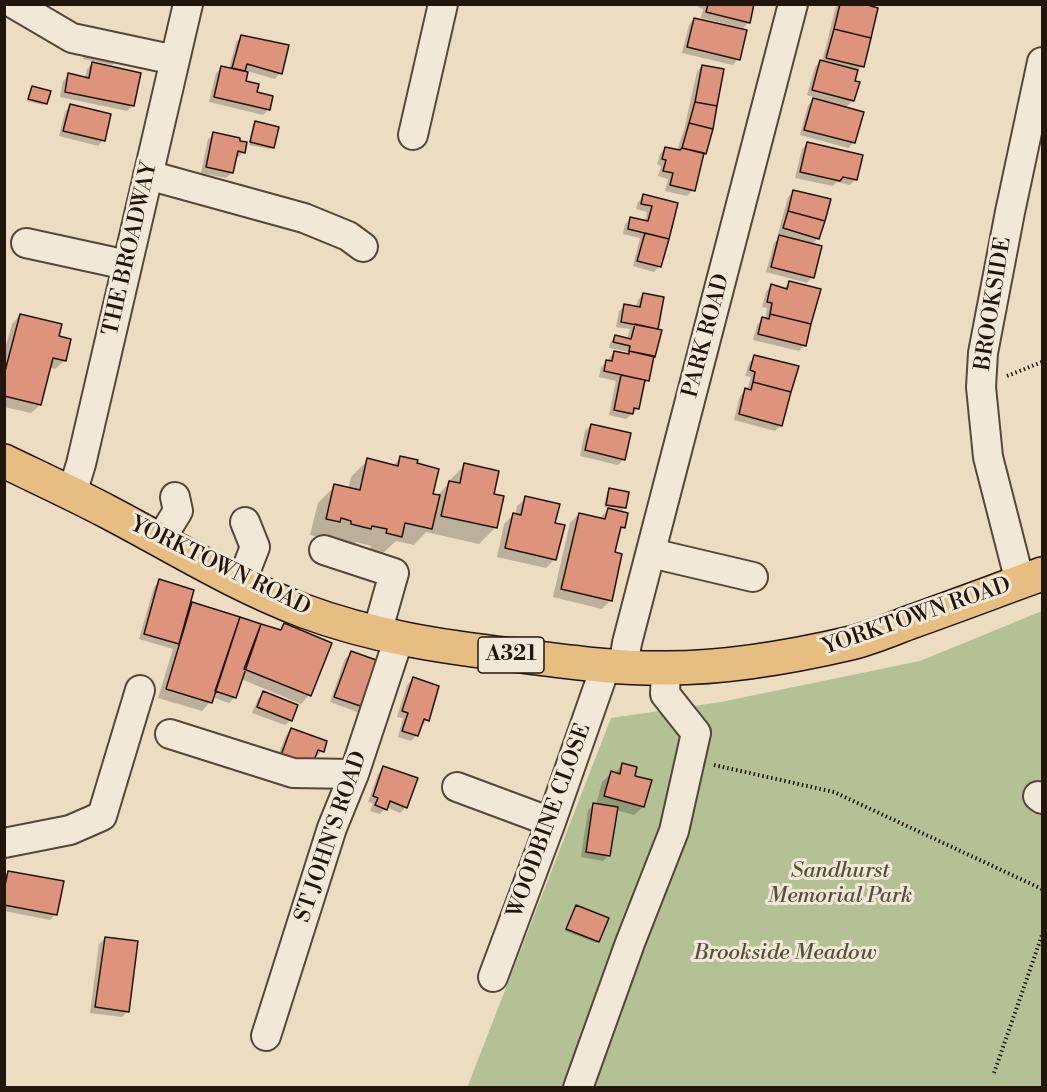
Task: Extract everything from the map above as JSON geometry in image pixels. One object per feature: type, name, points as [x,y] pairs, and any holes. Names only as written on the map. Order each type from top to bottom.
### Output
[{"type":"main road","name":"YORKTOWN ROAD","points":[[4,461],[110,512],[241,583],[305,611],[352,627],[484,652],[615,666],[666,668],[688,668],[775,659],[855,642],[1031,578]]},
{"type":"street","points":[[14,4],[72,38],[175,60]]},
{"type":"street","name":"THE BROADWAY","points":[[72,493],[81,464],[188,4]]},
{"type":"street","points":[[413,135],[443,4]]},
{"type":"street","name":"PARK ROAD","points":[[615,666],[627,643],[793,4]]},
{"type":"street","name":"BROOKSIDE","points":[[1031,578],[988,457],[981,387],[983,353],[1042,62]]},
{"type":"street","points":[[148,175],[304,218],[348,236],[363,247]]},
{"type":"street","points":[[26,243],[127,265]]},
{"type":"street","points":[[160,540],[178,511],[175,497]]},
{"type":"street","points":[[241,583],[255,548],[245,522]]},
{"type":"street","name":"ST JOHN'S ROAD","points":[[266,1036],[332,828],[354,774],[388,635],[394,573],[324,550]]},
{"type":"street","points":[[651,552],[753,577]]},
{"type":"street","name":"WOODBINE CLOSE","points":[[493,977],[551,822],[615,666]]},
{"type":"street","points":[[578,1088],[674,831],[696,733],[665,694],[666,668]]},
{"type":"street","points":[[4,843],[70,830],[102,816],[140,690]]},
{"type":"street","points":[[170,734],[293,773],[354,774]]},
{"type":"street","points":[[457,787],[551,822]]},
{"type":"path","points":[[981,387],[1042,362]]},
{"type":"path","points":[[696,733],[709,764],[834,792],[1042,889]]},
{"type":"path","points":[[994,1073],[1042,935]]},
{"type":"green space","name":"Sandhurst Memorial Park","points":[[1042,611],[1042,1087],[467,1088],[611,718],[721,702],[920,661]]},
{"type":"building","points":[[708,4],[754,4],[750,23],[706,12]]},
{"type":"building","points":[[840,4],[864,4],[878,8],[871,38],[834,29]]},
{"type":"building","points":[[694,18],[747,30],[740,60],[687,47]]},
{"type":"building","points":[[834,29],[871,38],[864,67],[826,58]]},
{"type":"building","points":[[241,35],[289,45],[282,74],[247,64],[245,71],[232,68]]},
{"type":"building","points":[[820,60],[858,70],[855,81],[860,82],[854,101],[812,90]]},
{"type":"building","points":[[92,62],[141,73],[134,106],[65,92],[68,73],[89,78]]},
{"type":"building","points":[[702,65],[724,69],[717,106],[695,102]]},
{"type":"building","points":[[221,66],[248,72],[246,81],[259,84],[257,92],[273,96],[270,110],[214,97]]},
{"type":"building","points":[[32,86],[51,91],[47,104],[28,99]]},
{"type":"building","points":[[813,98],[864,112],[855,143],[804,130]]},
{"type":"building","points":[[695,102],[717,106],[713,129],[689,123]]},
{"type":"building","points":[[70,104],[111,114],[105,141],[63,131]]},
{"type":"building","points":[[255,121],[279,127],[274,148],[250,142]]},
{"type":"building","points":[[689,123],[713,129],[706,154],[682,148]]},
{"type":"building","points":[[213,132],[240,138],[240,141],[247,142],[245,153],[238,151],[233,173],[206,167]]},
{"type":"building","points":[[807,142],[863,155],[857,180],[843,177],[840,181],[800,172]]},
{"type":"building","points":[[665,147],[704,153],[695,191],[670,185],[673,173],[663,171],[666,160],[662,159]]},
{"type":"building","points":[[793,190],[831,199],[825,221],[788,211]]},
{"type":"building","points":[[643,194],[678,203],[669,239],[628,229],[630,217],[648,221],[652,206],[641,204]]},
{"type":"building","points":[[788,211],[825,221],[819,239],[783,228]]},
{"type":"building","points":[[645,233],[669,239],[661,267],[637,261]]},
{"type":"building","points":[[779,235],[822,246],[814,278],[771,267]]},
{"type":"building","points":[[789,281],[821,289],[811,324],[770,314],[772,303],[767,302],[771,284],[787,289]]},
{"type":"building","points":[[643,293],[664,297],[658,329],[621,322],[624,304],[640,307]]},
{"type":"building","points":[[20,314],[62,324],[59,336],[71,339],[66,361],[53,358],[41,405],[4,396],[4,375]]},
{"type":"building","points":[[770,314],[811,324],[806,346],[758,334],[762,317],[769,319]]},
{"type":"building","points":[[635,324],[662,330],[655,357],[629,351],[630,346],[613,342],[615,335],[631,339]]},
{"type":"building","points":[[614,351],[629,354],[629,351],[654,356],[649,381],[604,371],[606,360],[612,361]]},
{"type":"building","points":[[754,355],[799,366],[791,392],[753,382],[755,372],[750,370]]},
{"type":"building","points":[[621,375],[645,380],[639,409],[634,408],[633,414],[614,410]]},
{"type":"building","points":[[753,382],[791,392],[782,426],[739,414],[745,388],[751,390]]},
{"type":"building","points":[[591,424],[631,433],[625,460],[585,450]]},
{"type":"building","points":[[400,456],[418,460],[417,463],[439,469],[433,494],[440,495],[432,529],[405,523],[402,537],[386,533],[387,529],[372,526],[371,529],[351,524],[351,521],[341,518],[340,522],[326,519],[334,484],[360,490],[367,458],[398,466]]},
{"type":"building","points":[[464,463],[499,471],[494,494],[504,496],[497,528],[441,516],[449,481],[460,483]]},
{"type":"building","points":[[609,488],[629,492],[626,508],[606,505]]},
{"type":"building","points":[[525,496],[560,504],[555,523],[565,525],[556,560],[505,548],[513,513],[521,515]]},
{"type":"building","points":[[608,508],[628,513],[625,528],[621,527],[615,552],[622,554],[612,601],[561,589],[579,513],[605,519]]},
{"type":"building","points":[[159,579],[194,590],[179,644],[144,634]]},
{"type":"building","points":[[192,602],[240,617],[212,703],[166,689]]},
{"type":"building","points":[[240,617],[261,624],[236,698],[215,691]]},
{"type":"building","points":[[284,623],[332,643],[311,696],[244,669],[261,624],[281,630]]},
{"type":"building","points":[[351,651],[379,661],[372,710],[334,697]]},
{"type":"building","points":[[413,677],[439,686],[429,721],[424,719],[418,736],[402,731],[408,713],[402,711]]},
{"type":"building","points":[[263,691],[298,705],[292,721],[257,707]]},
{"type":"building","points":[[291,728],[327,741],[324,752],[318,750],[311,769],[280,758]]},
{"type":"building","points":[[622,763],[637,767],[635,776],[652,780],[644,807],[604,796],[611,771],[620,774]]},
{"type":"building","points":[[383,766],[418,778],[407,808],[390,801],[387,810],[375,805],[378,798],[373,796]]},
{"type":"building","points":[[593,803],[618,807],[610,856],[586,852]]},
{"type":"building","points":[[8,871],[64,881],[57,915],[4,905]]},
{"type":"building","points":[[576,905],[609,918],[599,942],[566,929]]},
{"type":"building","points":[[105,937],[138,941],[129,1012],[95,1007]]},
{"type":"park label","name":"Brookside Meadow","points":[[785,954]]}]
